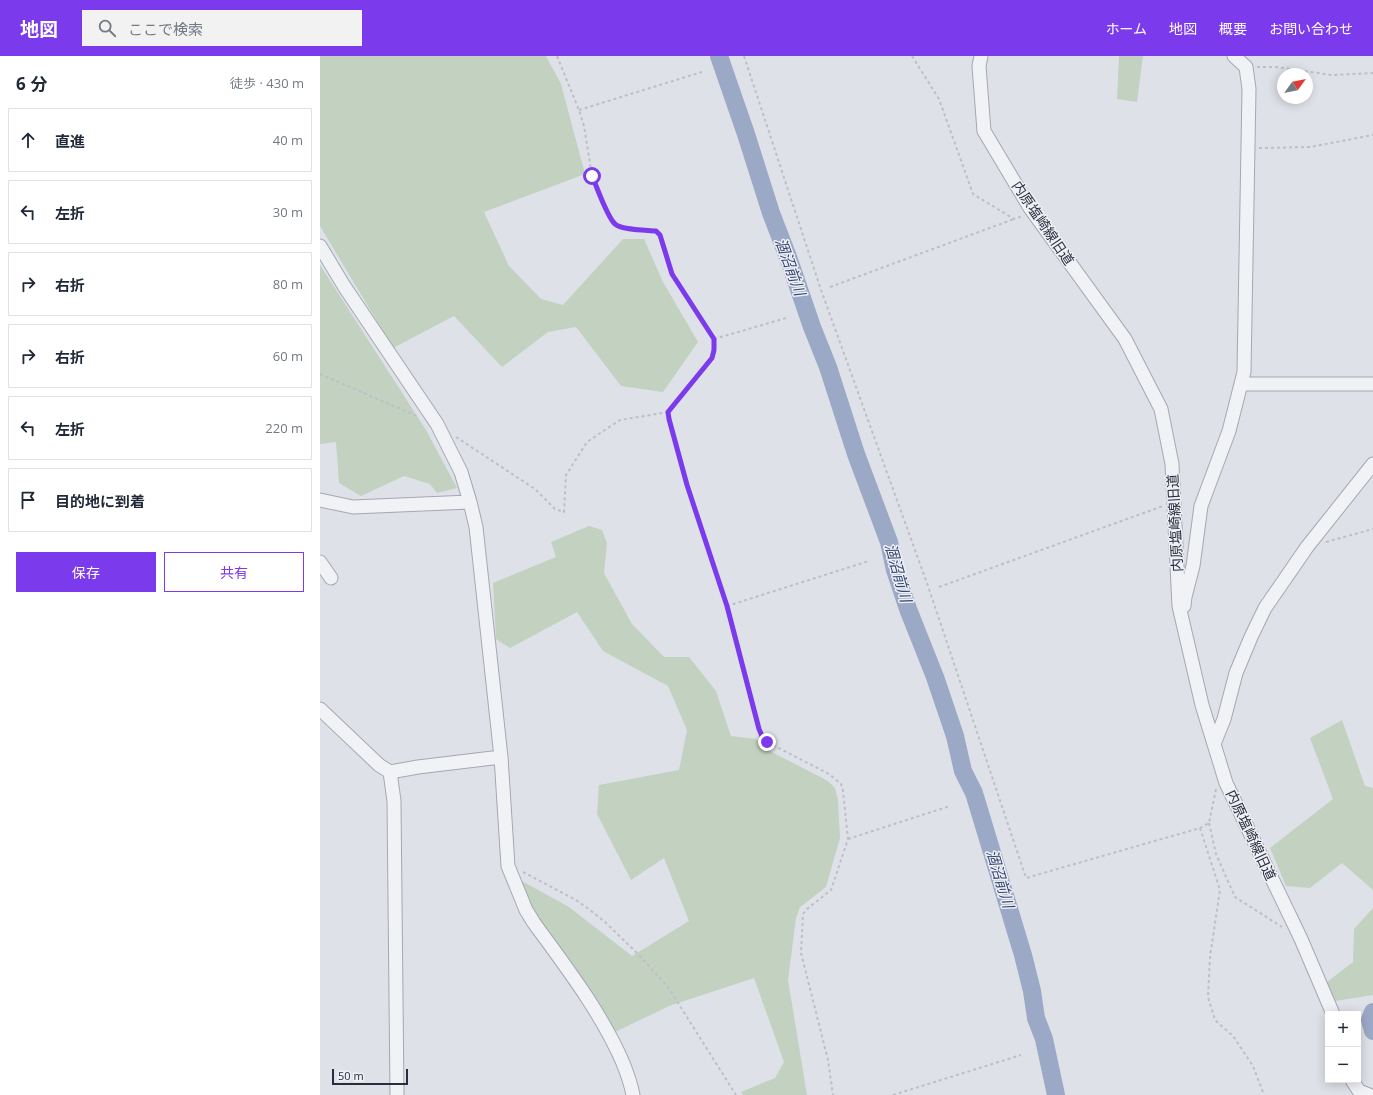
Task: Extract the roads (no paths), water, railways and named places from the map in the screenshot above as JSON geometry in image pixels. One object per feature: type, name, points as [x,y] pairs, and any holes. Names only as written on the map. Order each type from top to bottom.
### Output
[{"type":"street","name":"内原塩崎線旧道","points":[[981,56],[979,66],[984,131],[1033,212],[1125,338],[1161,409],[1172,464],[1179,606],[1202,705],[1226,783],[1300,939],[1332,1011]]},
{"type":"street","points":[[1184,626],[1185,597],[1193,566],[1200,506],[1229,431],[1244,372],[1248,89],[1246,67],[1234,56]]},
{"type":"street","points":[[320,246],[344,286],[437,424],[461,472],[476,527],[501,757],[508,866],[526,910],[592,1006],[610,1036],[626,1072],[633,1095]]},
{"type":"street","points":[[1242,384],[1373,384]]},
{"type":"street","points":[[1214,744],[1224,719],[1236,673],[1265,608],[1307,547],[1373,464]]},
{"type":"street","points":[[320,500],[353,507],[470,502]]},
{"type":"street","points":[[320,562],[331,578]]},
{"type":"street","points":[[320,709],[379,765],[390,772],[418,767],[501,757]]},
{"type":"street","points":[[390,772],[394,801],[397,1095]]},
{"type":"street","points":[[1354,1083],[1359,1091],[1369,1095]]},
{"type":"waterway","name":"涸沼前川","points":[[719,56],[771,213],[828,367],[856,454],[889,542],[895,570],[908,609],[935,677],[955,736],[963,771],[974,793],[1023,955],[1032,991],[1036,1018],[1044,1039],[1056,1095]]},
{"type":"waterway","points":[[1373,1012],[1370,1020],[1373,1031]]}]
